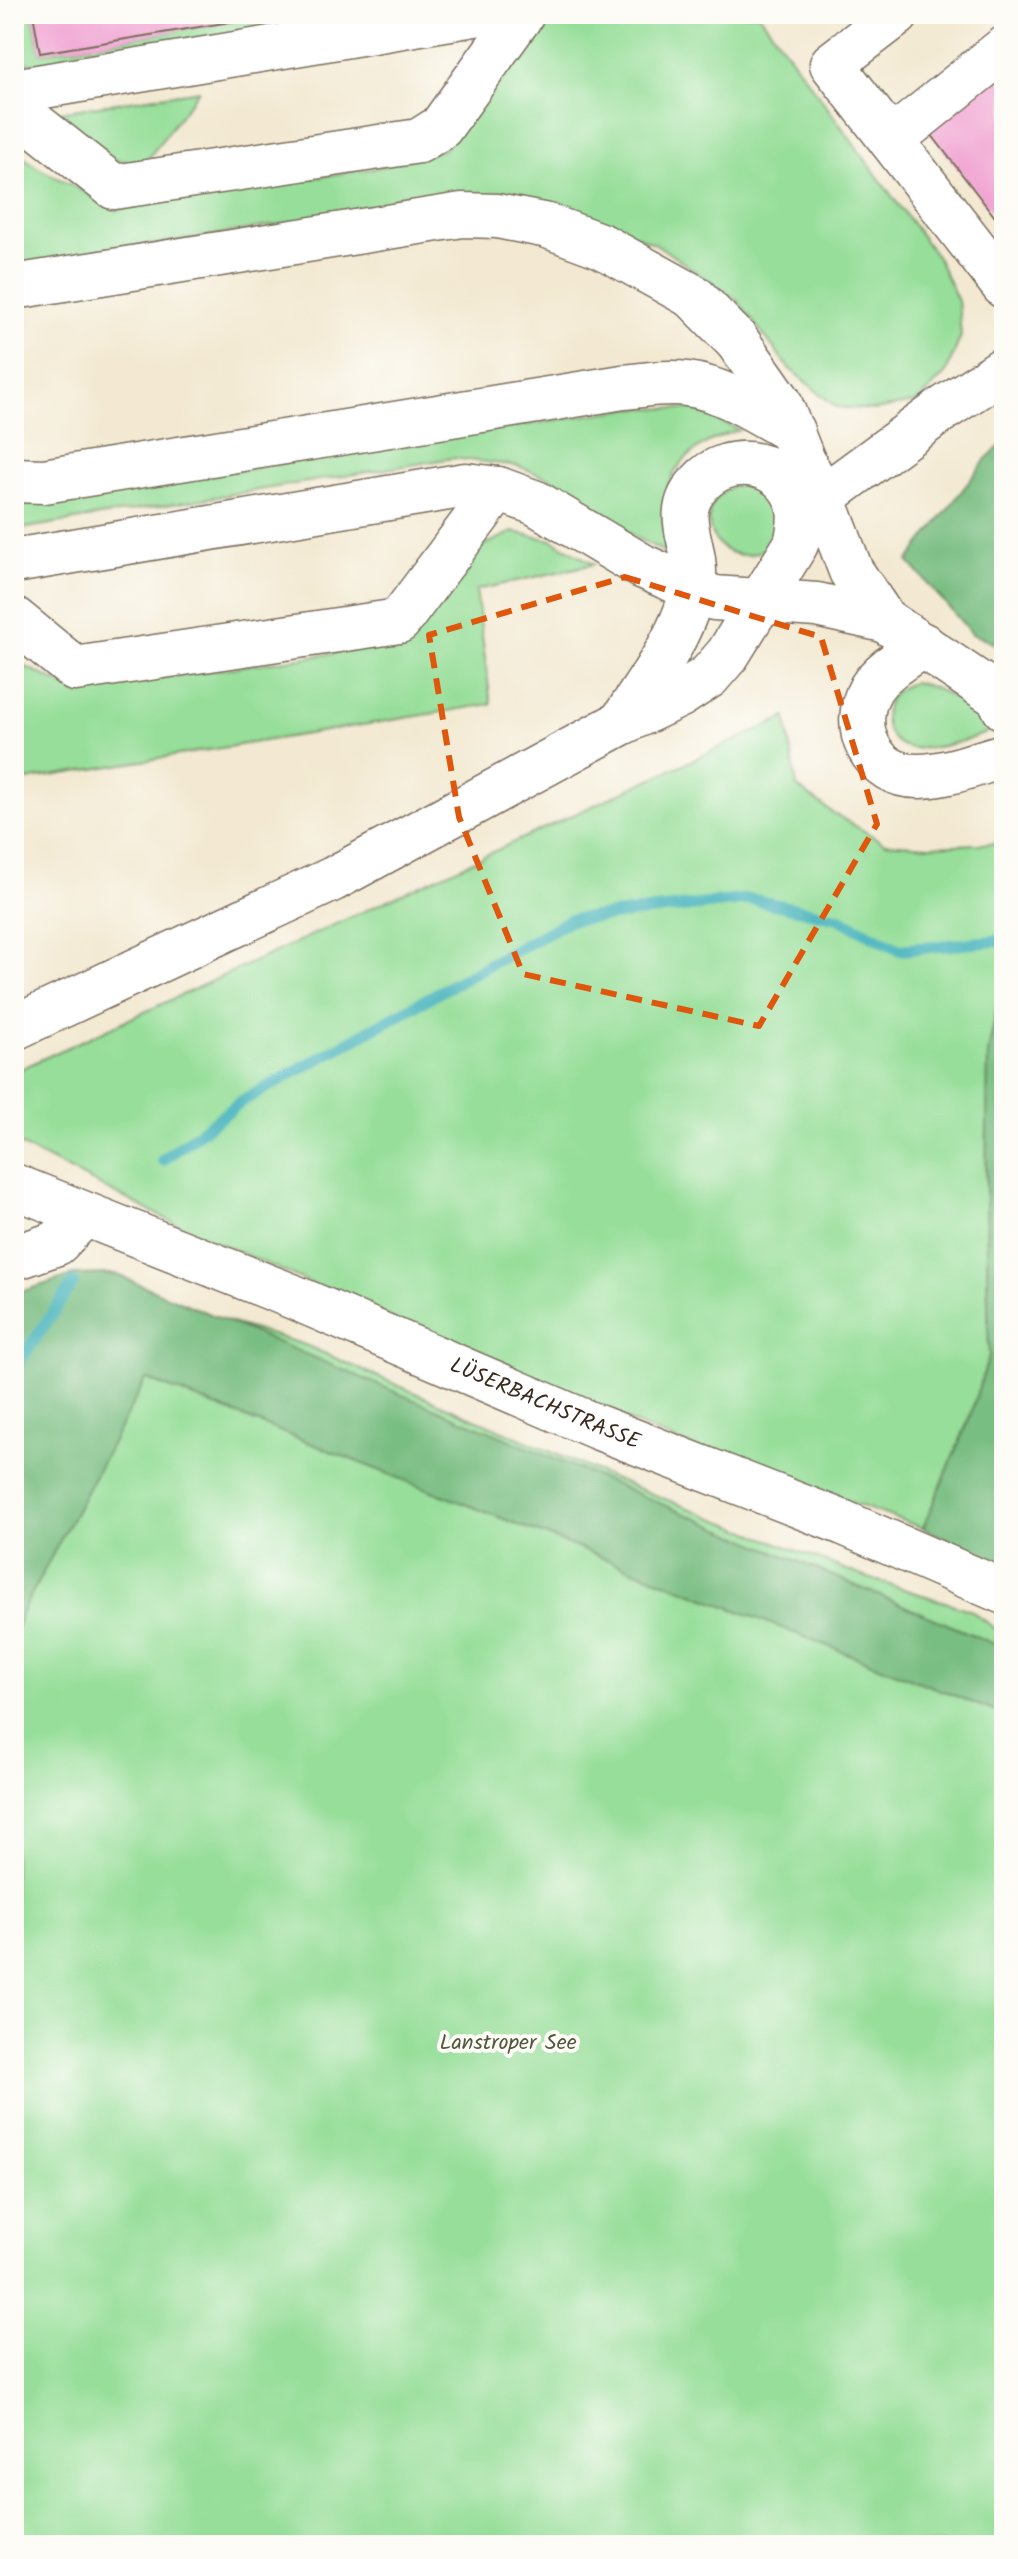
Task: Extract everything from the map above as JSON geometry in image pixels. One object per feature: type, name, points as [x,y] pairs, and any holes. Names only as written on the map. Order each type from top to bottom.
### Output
[{"type":"street","points":[[14,91],[474,14]]},
{"type":"street","points":[[14,108],[114,187],[419,141],[441,127],[522,14]]},
{"type":"street","points":[[897,14],[832,64],[1001,275]]},
{"type":"street","points":[[891,140],[1004,49]]},
{"type":"street","points":[[14,287],[462,215],[497,216],[548,226],[602,246],[694,297],[737,341],[779,401],[803,461],[811,502],[884,620]]},
{"type":"street","points":[[14,1028],[333,879],[621,723],[680,695],[709,676],[728,654],[796,544],[800,525],[811,502],[1004,369]]},
{"type":"street","points":[[14,480],[44,481],[668,383],[713,389],[792,431]]},
{"type":"street","points":[[621,723],[677,634],[692,589],[695,568],[685,522],[688,503],[697,486],[710,473],[727,465],[745,462],[763,466],[780,475],[792,490],[811,502]]},
{"type":"street","points":[[14,561],[466,485],[498,489],[536,503],[642,566],[714,598],[817,605],[884,620],[1002,701]]},
{"type":"street","points":[[14,619],[75,669],[399,621],[498,489]]},
{"type":"street","points":[[923,645],[891,668],[872,687],[864,706],[861,727],[865,743],[875,760],[894,771],[918,777],[1004,756]]},
{"type":"street","name":"LÜSERBACHSTRASSE","points":[[14,1186],[289,1295],[597,1427],[844,1523],[1004,1592]]},
{"type":"street","points":[[14,1258],[57,1243],[84,1215]]},
{"type":"highlighted area","points":[[625,577],[821,637],[877,824],[759,1026],[523,974],[459,817],[429,635]]},
{"type":"green space","points":[[14,14],[33,14],[40,53],[277,14],[362,14],[39,65],[14,60]]},
{"type":"green space","points":[[550,14],[759,14],[938,259],[958,301],[961,336],[946,373],[918,402],[875,410],[836,407],[789,368],[737,300],[656,244],[567,208],[461,195],[14,267],[14,150],[38,168],[117,209],[376,168],[444,149]]},
{"type":"green space","points":[[199,90],[145,163],[93,158],[41,115]]},
{"type":"green space","points":[[633,408],[692,409],[740,430],[700,447],[685,459],[675,473],[664,507],[667,551],[632,535],[559,482],[518,466],[453,458],[14,530],[14,506]]},
{"type":"green space","points":[[1004,443],[1004,648],[972,634],[908,561],[988,457]]},
{"type":"green space","points":[[744,485],[769,495],[779,520],[769,545],[744,555],[719,545],[709,520],[719,495]]},
{"type":"green space","points":[[513,532],[552,540],[594,564],[476,590],[491,704],[14,782],[14,661],[74,690],[372,648],[407,636],[484,545]]},
{"type":"green space","points":[[913,682],[934,688],[963,705],[989,727],[986,733],[930,748],[902,745],[889,733],[885,716],[890,698]]},
{"type":"green space","points":[[786,717],[797,787],[833,813],[885,843],[929,846],[1004,843],[1004,972],[988,1053],[986,1199],[989,1356],[969,1420],[923,1528],[664,1436],[184,1228],[14,1142],[14,1072]]},
{"type":"green space","points":[[1004,972],[1004,1566],[923,1528],[969,1419],[989,1356],[986,1199],[988,1053]]},
{"type":"green space","points":[[115,1274],[1004,1648],[1004,1715],[146,1379],[22,1612],[14,1638],[14,1294],[74,1275]]},
{"type":"green space","name":"Lanstroper See","points":[[74,1275],[305,1345],[609,1477],[862,1576],[970,1610],[1004,1635],[1004,2545],[14,2545],[14,1294]]},
{"type":"building","points":[[33,14],[267,14],[267,16],[40,53]]},
{"type":"building","points":[[1004,72],[1004,223],[1001,225],[928,130]]},
{"type":"waterway","points":[[163,1160],[242,1101],[570,920],[750,899],[838,918],[900,950],[1004,940]]},
{"type":"waterway","points":[[14,1370],[73,1283]]}]
